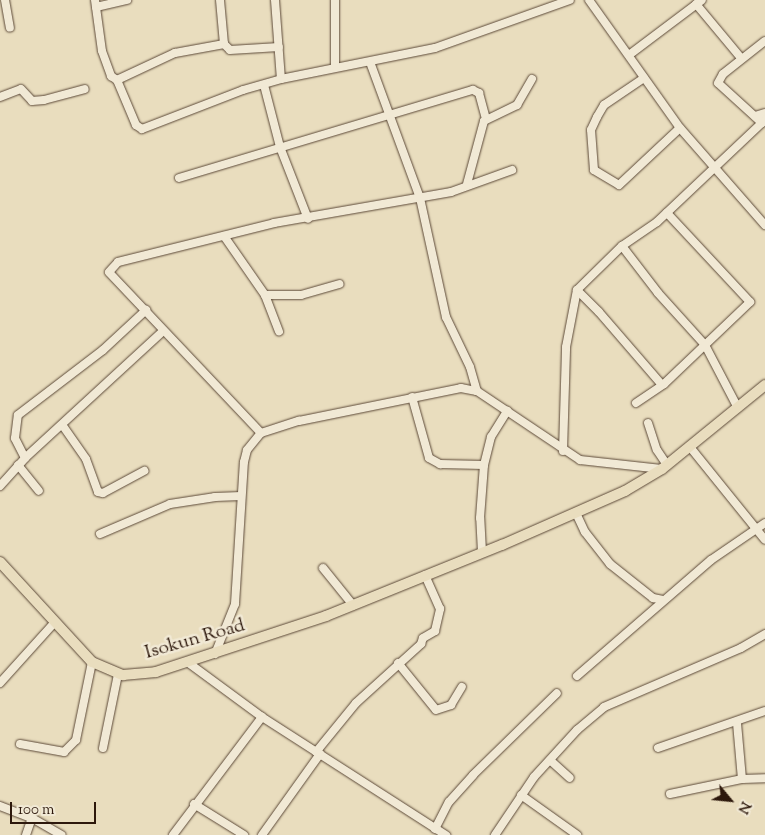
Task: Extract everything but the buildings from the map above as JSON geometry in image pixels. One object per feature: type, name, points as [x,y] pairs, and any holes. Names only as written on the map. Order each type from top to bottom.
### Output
[{"type":"main road","name":"Isokun Road","points":[[0,562],[54,623],[92,662],[118,674],[139,675],[190,664],[353,605],[625,491],[665,467],[765,385]]},
{"type":"street","points":[[128,0],[96,3],[102,51],[111,76],[117,80],[136,125],[142,129],[281,79],[335,67],[370,62],[468,38],[570,0]]},
{"type":"street","points":[[220,0],[224,44],[230,50],[243,52],[279,47]]},
{"type":"street","points":[[275,0],[281,79]]},
{"type":"street","points":[[335,0],[335,67]]},
{"type":"street","points":[[590,0],[680,128],[714,170],[765,225]]},
{"type":"street","points":[[629,55],[699,2],[742,58]]},
{"type":"street","points":[[3,5],[10,28]]},
{"type":"street","points":[[563,451],[566,347],[577,290],[622,246],[668,213],[763,121],[718,83],[722,74],[765,41]]},
{"type":"street","points":[[117,80],[174,53],[224,44]]},
{"type":"street","points":[[370,62],[420,198],[446,317],[470,367],[476,391]]},
{"type":"street","points":[[644,78],[601,109],[591,130],[594,170],[619,185],[680,128]]},
{"type":"street","points":[[486,118],[517,105],[532,79]]},
{"type":"street","points":[[264,85],[280,147],[308,220]]},
{"type":"street","points":[[0,98],[22,89],[32,101],[44,100],[85,89]]},
{"type":"street","points":[[179,178],[280,147],[368,124],[388,114],[473,90],[480,94],[486,118],[468,184]]},
{"type":"street","points":[[755,116],[765,113]]},
{"type":"street","points":[[262,433],[109,272],[118,262],[274,223],[308,220],[458,190],[468,184],[512,170]]},
{"type":"street","points":[[636,403],[662,385],[750,302],[668,213]]},
{"type":"street","points":[[224,236],[265,295],[279,331]]},
{"type":"street","points":[[622,246],[658,293],[705,345],[738,408]]},
{"type":"street","points":[[265,295],[301,295],[339,284]]},
{"type":"street","points":[[577,290],[606,319],[662,385]]},
{"type":"street","points":[[25,458],[15,438],[18,415],[103,350],[146,310]]},
{"type":"street","points":[[0,486],[25,458],[63,426],[163,331]]},
{"type":"street","points":[[214,656],[235,604],[240,496],[247,450],[262,433],[290,423],[444,390],[476,391],[563,451],[580,460],[665,467],[648,424]]},
{"type":"street","points":[[412,397],[428,458],[440,464],[484,465]]},
{"type":"street","points":[[482,552],[480,518],[484,465],[493,432],[507,411]]},
{"type":"street","points":[[63,426],[86,459],[98,492],[103,493],[144,471]]},
{"type":"street","points":[[690,447],[758,528],[765,540]]},
{"type":"street","points":[[18,465],[39,491]]},
{"type":"street","points":[[100,534],[170,504],[215,497],[240,496]]},
{"type":"street","points":[[576,513],[585,532],[610,564],[653,598],[663,600]]},
{"type":"street","points":[[577,676],[711,560],[765,523]]},
{"type":"street","points":[[324,568],[353,605]]},
{"type":"street","points":[[262,835],[318,753],[356,703],[437,627],[440,608],[434,572]]},
{"type":"street","points":[[653,598],[656,607]]},
{"type":"street","points":[[0,683],[54,623]]},
{"type":"street","points":[[494,835],[521,795],[577,730],[606,707],[740,648],[765,634]]},
{"type":"street","points":[[20,744],[64,752],[76,740],[92,662]]},
{"type":"street","points":[[398,662],[436,710],[451,705],[462,687]]},
{"type":"street","points":[[190,664],[262,717],[446,835]]},
{"type":"street","points":[[103,748],[118,674]]},
{"type":"street","points":[[435,829],[449,802],[473,775],[557,693]]},
{"type":"street","points":[[658,748],[737,723],[765,711]]},
{"type":"street","points":[[172,835],[262,717]]},
{"type":"street","points":[[737,723],[742,779]]},
{"type":"street","points":[[551,761],[570,778]]},
{"type":"street","points":[[670,794],[742,779],[765,778]]},
{"type":"street","points":[[521,795],[577,835]]},
{"type":"street","points":[[194,804],[244,835]]},
{"type":"street","points":[[0,806],[32,818],[62,835]]},
{"type":"street","points":[[26,835],[32,818]]}]
